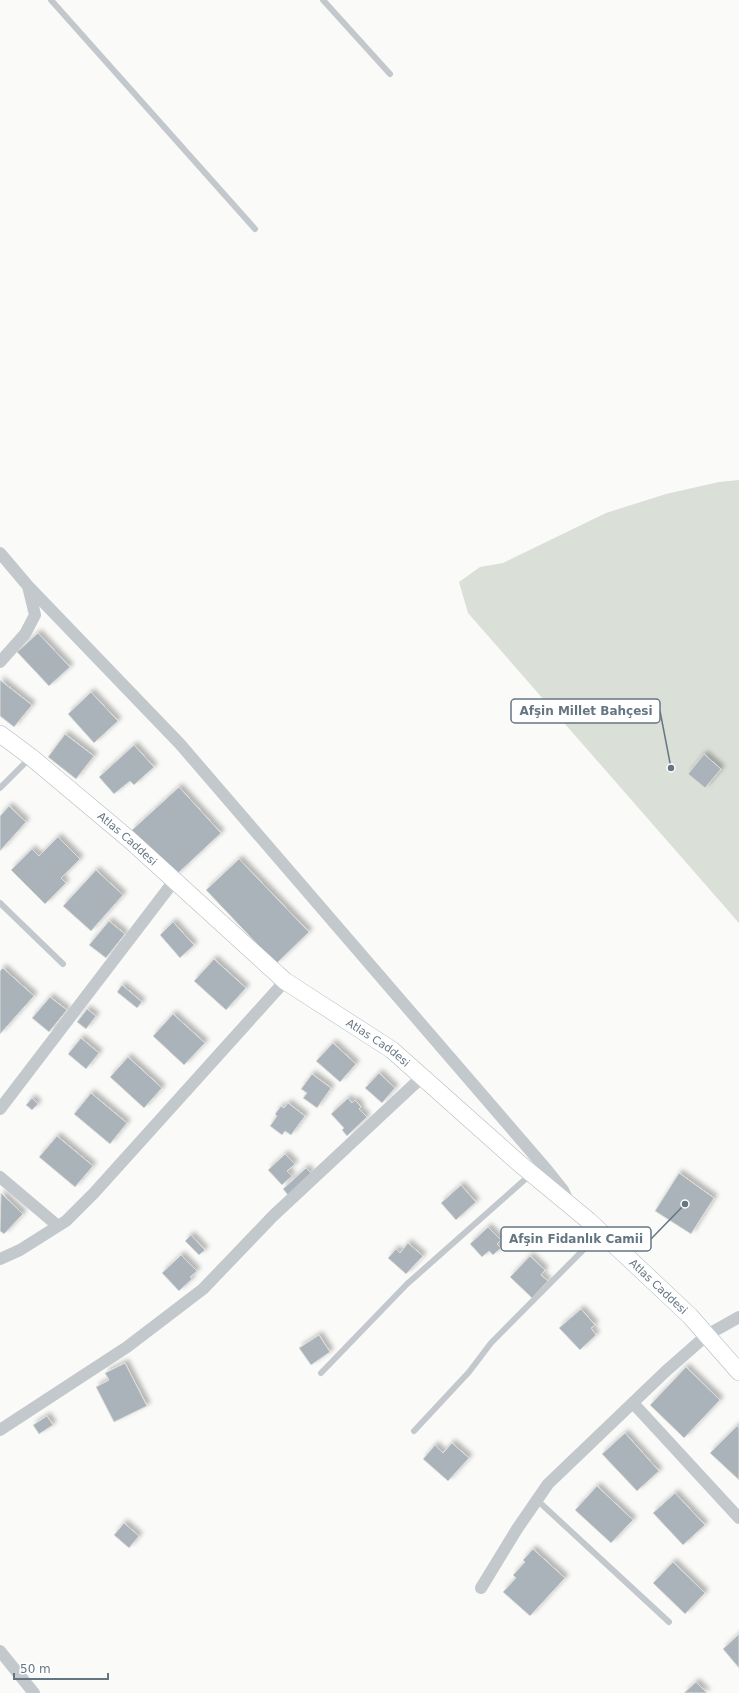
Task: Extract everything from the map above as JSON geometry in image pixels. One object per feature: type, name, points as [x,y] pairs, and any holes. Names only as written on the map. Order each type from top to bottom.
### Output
[{"type":"street","points":[[0,553],[28,586],[180,744],[564,1190],[568,1204]]},
{"type":"street","points":[[0,662],[25,634],[35,616],[28,586]]},
{"type":"street","name":"Atlas Caddesi","points":[[0,734],[31,757],[130,840],[174,882],[285,980],[392,1050],[531,1174],[601,1232],[690,1316],[739,1372]]},
{"type":"street","points":[[0,1109],[174,882]]},
{"type":"street","points":[[0,1259],[20,1250],[66,1221],[94,1193],[285,980]]},
{"type":"street","points":[[0,1430],[128,1347],[203,1289],[273,1216],[422,1077]]},
{"type":"street","points":[[0,1177],[58,1226]]},
{"type":"street","points":[[481,1588],[548,1484],[666,1371],[707,1336],[739,1317]]},
{"type":"street","points":[[634,1403],[739,1518]]},
{"type":"street","points":[[0,1652],[34,1693]]},
{"type":"lane","points":[[51,0],[255,229]]},
{"type":"lane","points":[[323,0],[390,74]]},
{"type":"lane","points":[[0,788],[31,757]]},
{"type":"lane","points":[[0,904],[63,964]]},
{"type":"lane","points":[[321,1373],[408,1284],[531,1174]]},
{"type":"lane","points":[[414,1432],[469,1372],[490,1343],[601,1232]]},
{"type":"lane","points":[[537,1500],[668,1622]]},
{"type":"shaded area","points":[[739,480],[739,923],[468,613],[459,582],[480,567],[503,563],[606,513],[666,494],[719,482]]},
{"type":"building","points":[[38,633],[70,667],[49,686],[17,652]]},
{"type":"building","points":[[0,680],[32,705],[14,727],[0,716]]},
{"type":"building","points":[[91,692],[118,721],[94,743],[68,714]]},
{"type":"building","points":[[65,734],[94,756],[76,779],[48,757]]},
{"type":"building","points":[[134,745],[154,767],[134,785],[130,781],[114,794],[99,777]]},
{"type":"building","points":[[704,754],[721,769],[705,788],[688,774]]},
{"type":"building","points":[[179,787],[221,833],[175,876],[132,830]]},
{"type":"building","points":[[9,806],[26,822],[0,851],[0,816]]},
{"type":"building","points":[[58,837],[80,859],[61,878],[66,883],[45,904],[11,870],[32,849],[39,856]]},
{"type":"building","points":[[239,859],[309,932],[276,964],[206,890]]},
{"type":"building","points":[[96,870],[123,895],[91,931],[63,906]]},
{"type":"building","points":[[109,921],[125,934],[106,958],[89,945]]},
{"type":"building","points":[[173,922],[194,945],[180,958],[160,935]]},
{"type":"building","points":[[214,959],[246,988],[226,1010],[194,981]]},
{"type":"building","points":[[3,968],[34,996],[0,1034],[0,971]]},
{"type":"building","points":[[122,985],[142,1002],[137,1008],[117,992]]},
{"type":"building","points":[[50,997],[67,1010],[49,1032],[32,1018]]},
{"type":"building","points":[[87,1009],[96,1016],[86,1029],[77,1022]]},
{"type":"building","points":[[173,1014],[205,1043],[184,1065],[153,1036]]},
{"type":"building","points":[[81,1038],[99,1053],[86,1069],[68,1054]]},
{"type":"building","points":[[333,1043],[356,1064],[340,1082],[316,1061]]},
{"type":"building","points":[[128,1057],[162,1088],[144,1108],[110,1077]]},
{"type":"building","points":[[379,1073],[395,1088],[382,1103],[365,1088]]},
{"type":"building","points":[[312,1074],[331,1088],[317,1108],[303,1098],[307,1093],[301,1089]]},
{"type":"building","points":[[91,1093],[127,1123],[110,1144],[74,1114]]},
{"type":"building","points":[[32,1098],[38,1104],[32,1110],[26,1105]]},
{"type":"building","points":[[348,1098],[352,1103],[355,1100],[361,1107],[359,1109],[367,1117],[347,1136],[342,1130],[344,1128],[331,1114]]},
{"type":"building","points":[[288,1103],[305,1116],[291,1135],[285,1131],[282,1135],[270,1126],[277,1116],[275,1114],[281,1106],[284,1108]]},
{"type":"building","points":[[57,1136],[93,1166],[75,1187],[39,1157]]},
{"type":"building","points":[[285,1154],[295,1164],[287,1171],[292,1176],[282,1185],[268,1170]]},
{"type":"building","points":[[306,1168],[311,1173],[288,1195],[283,1189]]},
{"type":"building","points":[[679,1173],[714,1198],[691,1234],[655,1211]]},
{"type":"building","points":[[461,1185],[476,1202],[456,1220],[441,1203]]},
{"type":"building","points":[[1,1193],[23,1214],[4,1234],[0,1231]]},
{"type":"building","points":[[488,1227],[501,1240],[497,1244],[501,1248],[493,1255],[489,1251],[482,1257],[470,1244]]},
{"type":"building","points":[[191,1235],[205,1250],[199,1255],[185,1241]]},
{"type":"building","points":[[408,1243],[423,1256],[406,1274],[388,1258],[396,1249],[400,1253]]},
{"type":"building","points":[[181,1255],[197,1271],[190,1277],[192,1279],[179,1291],[162,1273]]},
{"type":"building","points":[[530,1256],[545,1270],[541,1275],[548,1281],[532,1298],[510,1277]]},
{"type":"building","points":[[581,1309],[595,1325],[591,1328],[596,1335],[580,1350],[559,1328]]},
{"type":"building","points":[[319,1335],[330,1352],[311,1365],[299,1348]]},
{"type":"building","points":[[125,1363],[147,1406],[114,1422],[96,1387],[109,1380],[105,1373]]},
{"type":"building","points":[[686,1367],[720,1400],[684,1438],[650,1405]]},
{"type":"building","points":[[47,1416],[53,1425],[39,1434],[33,1425]]},
{"type":"building","points":[[737,1426],[739,1428],[739,1480],[710,1453]]},
{"type":"building","points":[[625,1433],[659,1471],[637,1491],[602,1454]]},
{"type":"building","points":[[452,1443],[469,1458],[448,1481],[423,1459],[435,1445],[443,1453]]},
{"type":"building","points":[[597,1486],[633,1520],[611,1543],[575,1510]]},
{"type":"building","points":[[675,1493],[705,1525],[683,1545],[653,1513]]},
{"type":"building","points":[[124,1523],[139,1536],[129,1548],[114,1535]]},
{"type":"building","points":[[533,1549],[565,1578],[530,1616],[503,1592],[516,1578],[513,1575],[525,1562],[523,1560]]},
{"type":"building","points":[[673,1562],[705,1593],[685,1614],[653,1583]]},
{"type":"building","points":[[739,1634],[739,1668],[723,1649]]},
{"type":"building","points":[[696,1682],[707,1693],[684,1693]]},
{"type":"place","name":"Afşin Millet Bahçesi","points":[[671,768]]},
{"type":"place","name":"Afşin Fidanlık Camii","points":[[685,1204]]}]
